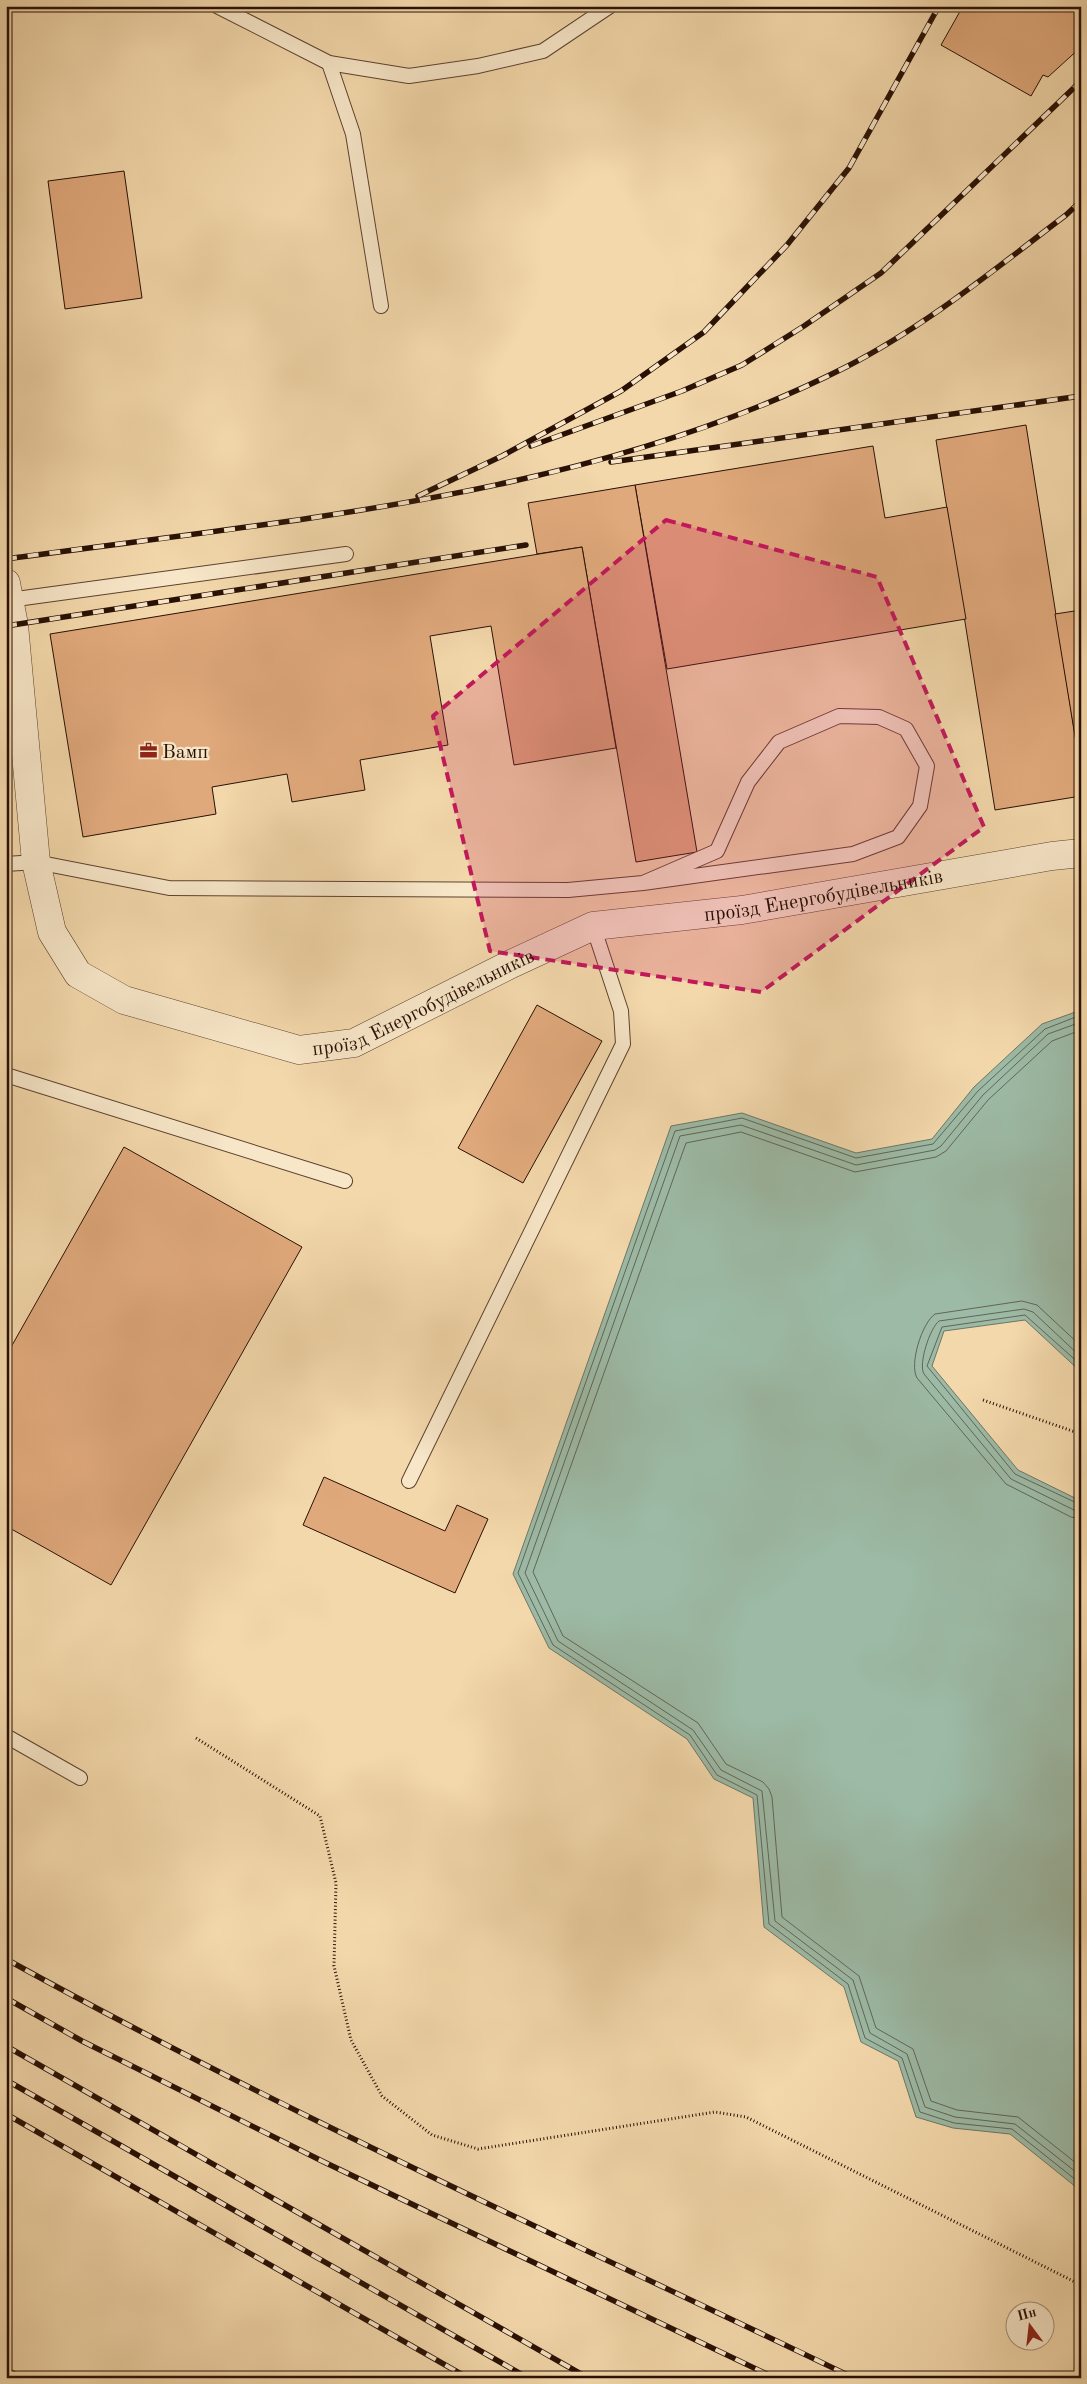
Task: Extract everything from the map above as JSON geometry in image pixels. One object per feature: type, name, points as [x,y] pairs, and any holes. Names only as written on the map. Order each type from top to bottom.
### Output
[{"type":"street","name":"проїзд Енергобудівельників","points":[[8,592],[14,625],[36,862],[52,932],[78,974],[124,1000],[299,1050],[354,1043],[511,964],[593,926],[742,910],[1052,856],[1081,853]]},
{"type":"lane","points":[[217,6],[329,63],[409,76],[478,66],[543,51],[610,6]]},
{"type":"lane","points":[[329,63],[353,134],[381,306]]},
{"type":"lane","points":[[8,592],[346,554]]},
{"type":"lane","points":[[6,864],[36,862],[169,888],[568,890],[643,883],[853,854],[898,837],[920,806],[927,766],[906,730],[879,717],[839,716],[779,742],[748,782],[717,851],[643,883]]},
{"type":"lane","points":[[409,1481],[623,1044],[620,1011],[593,926]]},
{"type":"lane","points":[[6,1075],[345,1181]]},
{"type":"lane","points":[[6,1736],[80,1778]]},
{"type":"path","points":[[984,1400],[1081,1434]]},
{"type":"path","points":[[196,1738],[320,1816],[336,1883],[334,1966],[351,2040],[382,2096],[432,2135],[478,2149],[715,2112],[746,2117],[1081,2285]]},
{"type":"highlighted area","points":[[666,520],[877,577],[984,827],[761,992],[490,951],[433,716]]},
{"type":"water","points":[[1081,1010],[1081,1372],[1025,1320],[944,1331],[932,1366],[1018,1470],[1081,1501],[1081,2191],[1010,2134],[953,2128],[916,2117],[898,2061],[861,2042],[844,1987],[764,1927],[753,1798],[714,1779],[687,1739],[549,1648],[513,1574],[671,1126],[742,1113],[856,1153],[932,1139],[974,1087],[1042,1024]]},
{"type":"building","points":[[963,6],[1081,6],[1081,47],[1048,77],[1043,75],[1031,96],[941,45]]},
{"type":"building","points":[[124,171],[142,298],[65,309],[48,181]]},
{"type":"building","points":[[1026,425],[1081,773],[1081,796],[995,810],[936,440]]},
{"type":"building","points":[[873,446],[885,518],[947,507],[966,619],[667,669],[635,485]]},
{"type":"building","points":[[635,485],[697,852],[636,862],[582,547],[537,554],[528,503]]},
{"type":"building","points":[[582,547],[616,748],[514,765],[491,626],[430,636],[448,745],[360,760],[365,790],[292,802],[287,774],[212,787],[216,814],[83,837],[50,634]]},
{"type":"building","points":[[1081,610],[1081,773],[1055,614]]},
{"type":"building","points":[[537,1005],[602,1041],[523,1183],[458,1148]]},
{"type":"building","points":[[124,1147],[302,1247],[111,1585],[6,1526],[6,1356]]},
{"type":"building","points":[[324,1477],[445,1531],[457,1505],[488,1519],[455,1593],[303,1525]]},
{"type":"railway","points":[[418,496],[502,456],[621,391],[704,332],[787,245],[849,168],[939,6]]},
{"type":"railway","points":[[531,446],[682,391],[742,365],[804,326],[881,273],[1081,81]]},
{"type":"railway","points":[[6,559],[220,531],[435,497],[542,475],[646,446],[748,411],[846,367],[876,351],[959,296],[1066,215],[1081,201]]},
{"type":"railway","points":[[611,462],[1081,396]]},
{"type":"railway","points":[[6,626],[526,545]]},
{"type":"railway","points":[[6,1959],[215,2070],[321,2123],[854,2378]]},
{"type":"railway","points":[[6,1998],[82,2041],[324,2162],[775,2378]]},
{"type":"railway","points":[[6,2046],[588,2378]]},
{"type":"railway","points":[[6,2080],[528,2378]]},
{"type":"railway","points":[[6,2114],[468,2378]]},
{"type":"railway","points":[[6,2368],[19,2378]]},
{"type":"place","name":"Вамп","points":[[148,751]]}]
